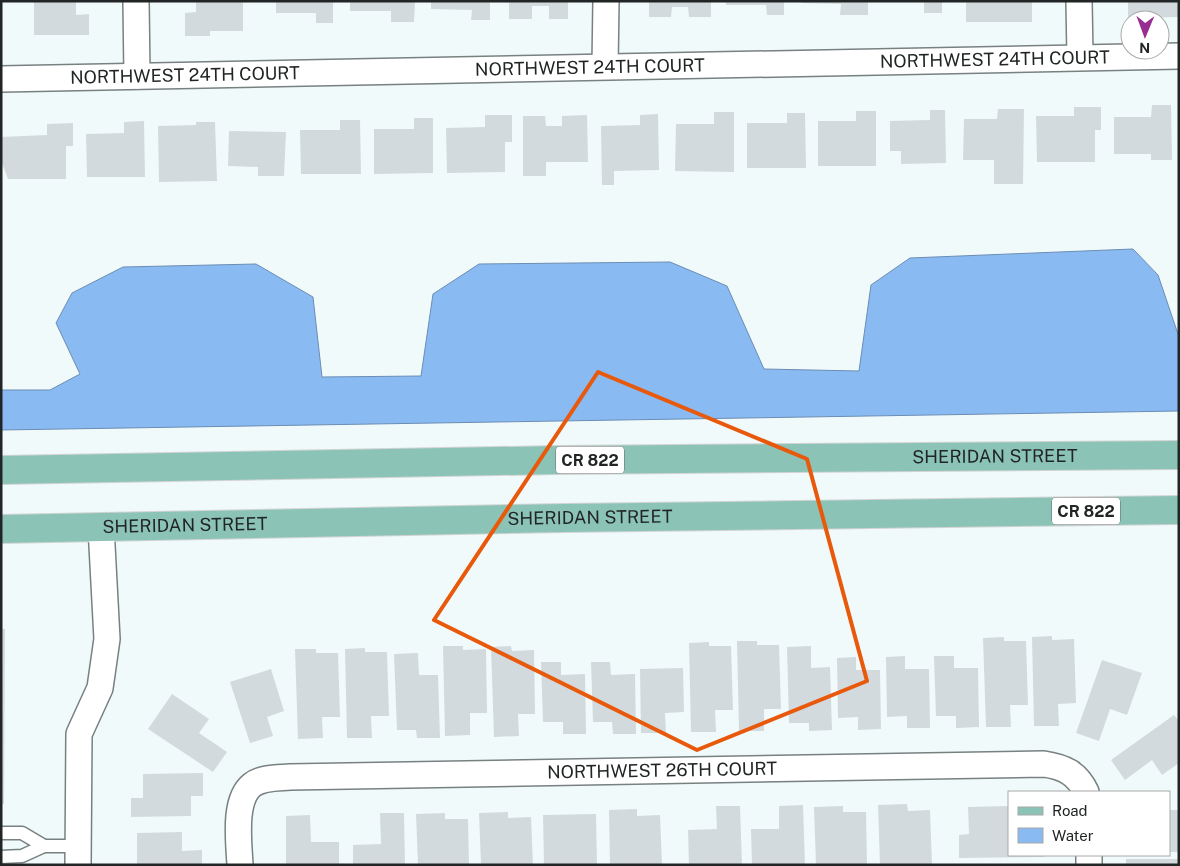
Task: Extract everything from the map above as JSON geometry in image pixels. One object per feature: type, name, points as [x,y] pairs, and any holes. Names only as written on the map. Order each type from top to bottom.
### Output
[{"type":"main road","name":"SHERIDAN STREET","points":[[1,470],[558,460],[1179,455]]},
{"type":"main road","name":"SHERIDAN STREET","points":[[1,529],[564,518],[1179,510]]},
{"type":"street","points":[[136,1],[137,76]]},
{"type":"street","points":[[605,66],[606,1]]},
{"type":"street","points":[[1079,1],[1080,57]]},
{"type":"street","name":"NORTHWEST 24TH COURT","points":[[1,78],[1179,56]]},
{"type":"street","points":[[78,856],[80,734],[100,688],[107,639],[101,527]]},
{"type":"street","name":"NORTHWEST 26TH COURT","points":[[240,865],[240,807],[244,794],[252,784],[264,779],[290,777],[1014,765],[1059,766],[1071,772],[1081,782],[1086,791]]},
{"type":"lane","points":[[1,834],[22,833],[44,846],[78,856]]},
{"type":"lane","points":[[1,857],[22,856],[44,846]]},
{"type":"highlighted area","points":[[598,372],[807,459],[867,681],[697,750],[434,620]]},
{"type":"water","points":[[1133,249],[1158,275],[1179,337],[1179,411],[1,430],[1,390],[50,390],[80,374],[56,323],[72,293],[123,267],[256,264],[313,297],[322,377],[421,376],[433,294],[479,264],[670,262],[727,286],[764,369],[859,371],[871,285],[910,258]]},
{"type":"building","points":[[34,1],[76,1],[76,15],[89,14],[89,35],[34,35]]},
{"type":"building","points":[[196,1],[243,1],[243,31],[210,31],[210,36],[185,36],[185,13],[196,12]]},
{"type":"building","points":[[276,1],[333,1],[333,23],[316,23],[316,13],[276,13]]},
{"type":"building","points":[[350,1],[415,1],[414,22],[391,22],[391,11],[350,11]]},
{"type":"building","points":[[431,1],[490,1],[490,20],[471,20],[472,10],[431,9]]},
{"type":"building","points":[[509,1],[568,1],[568,19],[549,19],[549,6],[532,6],[532,19],[509,19]]},
{"type":"building","points":[[649,1],[711,1],[711,17],[689,17],[688,7],[672,7],[671,17],[649,17]]},
{"type":"building","points":[[726,1],[784,1],[784,15],[767,15],[766,5],[726,5]]},
{"type":"building","points":[[801,1],[868,1],[868,15],[840,15],[841,4],[801,3]]},
{"type":"building","points":[[924,1],[942,1],[942,13],[924,13]]},
{"type":"building","points":[[966,1],[1032,1],[1032,22],[966,22]]},
{"type":"building","points":[[1128,1],[1179,1],[1179,17],[1170,17],[1170,10],[1128,10]]},
{"type":"building","points":[[1152,105],[1171,105],[1172,160],[1151,160],[1151,154],[1114,154],[1114,117],[1151,117]]},
{"type":"building","points":[[1074,107],[1101,107],[1101,130],[1095,130],[1095,162],[1037,162],[1036,116],[1074,116]]},
{"type":"building","points":[[998,109],[1024,109],[1023,184],[994,184],[994,160],[963,160],[964,119],[997,119]]},
{"type":"building","points":[[930,110],[945,110],[946,163],[901,164],[901,151],[890,151],[890,121],[930,120]]},
{"type":"building","points":[[856,111],[876,111],[876,166],[818,166],[818,121],[856,121]]},
{"type":"building","points":[[714,112],[734,112],[734,172],[675,171],[676,124],[714,124]]},
{"type":"building","points":[[787,113],[805,113],[806,168],[747,168],[747,123],[787,123]]},
{"type":"building","points":[[658,114],[659,170],[614,171],[614,185],[602,185],[601,126],[640,125],[640,115]]},
{"type":"building","points":[[485,115],[512,115],[512,142],[505,142],[505,172],[447,173],[446,128],[485,127]]},
{"type":"building","points":[[587,115],[588,162],[546,162],[546,176],[523,176],[523,116],[545,116],[546,126],[562,126],[562,116]]},
{"type":"building","points":[[414,118],[433,118],[433,173],[374,174],[374,129],[414,129]]},
{"type":"building","points":[[340,120],[360,120],[361,174],[301,174],[300,130],[340,130]]},
{"type":"building","points":[[144,121],[145,177],[87,177],[86,134],[124,133],[124,122]]},
{"type":"building","points":[[196,122],[215,122],[217,181],[159,182],[158,126],[196,125]]},
{"type":"building","points":[[73,123],[73,146],[66,146],[66,179],[8,179],[1,160],[1,137],[47,135],[47,124]]},
{"type":"building","points":[[229,131],[286,132],[284,176],[258,176],[258,167],[228,166]]},
{"type":"building","points":[[1,629],[5,629],[4,804],[1,804]]},
{"type":"building","points":[[1052,636],[1052,640],[1074,639],[1076,703],[1058,704],[1059,726],[1034,726],[1032,637]]},
{"type":"building","points":[[1004,637],[1004,641],[1026,641],[1028,705],[1010,705],[1011,727],[986,727],[983,638]]},
{"type":"building","points":[[737,641],[757,641],[757,645],[779,645],[781,709],[764,709],[764,731],[739,731]]},
{"type":"building","points":[[709,642],[709,646],[731,646],[733,710],[715,710],[716,732],[691,732],[689,643]]},
{"type":"building","points":[[443,646],[463,646],[463,650],[486,649],[487,713],[470,713],[470,735],[445,736]]},
{"type":"building","points":[[511,646],[512,651],[534,650],[535,714],[518,714],[519,736],[494,737],[491,647]]},
{"type":"building","points":[[811,646],[811,668],[830,667],[832,730],[809,731],[809,723],[789,723],[787,647]]},
{"type":"building","points":[[365,648],[365,652],[387,652],[389,716],[371,716],[372,738],[347,738],[345,649]]},
{"type":"building","points":[[295,649],[316,649],[316,653],[338,653],[340,717],[322,717],[323,738],[298,739]]},
{"type":"building","points":[[418,653],[419,675],[438,675],[440,738],[417,738],[416,730],[397,730],[394,654]]},
{"type":"building","points":[[905,656],[905,669],[929,669],[930,728],[907,728],[907,716],[887,717],[886,657]]},
{"type":"building","points":[[934,656],[954,656],[954,668],[978,668],[979,727],[956,728],[956,716],[936,716]]},
{"type":"building","points":[[856,657],[856,670],[880,670],[881,729],[858,730],[858,717],[838,718],[837,658]]},
{"type":"building","points":[[1102,660],[1142,673],[1127,715],[1110,709],[1099,741],[1076,733]]},
{"type":"building","points":[[541,662],[561,662],[561,675],[585,674],[586,734],[563,734],[563,722],[543,722]]},
{"type":"building","points":[[591,662],[610,662],[611,675],[635,674],[636,734],[613,734],[612,722],[593,722]]},
{"type":"building","points":[[683,668],[684,712],[665,713],[666,733],[641,733],[640,669]]},
{"type":"building","points":[[271,669],[284,711],[267,717],[273,736],[250,743],[230,682]]},
{"type":"building","points":[[172,694],[209,719],[199,733],[227,752],[213,772],[148,729]]},
{"type":"building","points":[[1174,715],[1179,721],[1179,763],[1162,775],[1152,760],[1125,780],[1111,760]]},
{"type":"building","points":[[203,773],[203,796],[191,796],[191,816],[131,817],[131,798],[143,798],[143,774]]},
{"type":"building","points":[[907,804],[908,811],[930,810],[932,865],[880,865],[878,805]]},
{"type":"building","points":[[803,805],[805,865],[752,865],[751,829],[779,829],[779,806]]},
{"type":"building","points":[[716,806],[740,806],[742,865],[689,865],[688,830],[717,829]]},
{"type":"building","points":[[843,806],[843,812],[866,812],[867,865],[816,865],[814,807]]},
{"type":"building","points":[[1008,806],[1008,856],[1045,857],[959,858],[959,835],[969,834],[968,807]]},
{"type":"building","points":[[637,809],[637,816],[660,815],[662,865],[610,865],[609,810]]},
{"type":"building","points":[[1170,810],[1179,810],[1179,852],[1170,852]]},
{"type":"building","points":[[508,812],[508,818],[531,817],[533,865],[481,865],[479,813]]},
{"type":"building","points":[[380,813],[404,813],[405,865],[353,865],[353,845],[381,844]]},
{"type":"building","points":[[445,813],[445,819],[468,819],[469,865],[418,865],[416,814]]},
{"type":"building","points":[[596,814],[597,865],[544,865],[543,815]]},
{"type":"building","points":[[310,815],[311,842],[339,842],[339,865],[286,865],[286,816]]},
{"type":"building","points":[[182,832],[182,851],[202,850],[202,865],[137,865],[137,833]]},
{"type":"building","points":[[1126,859],[1179,859],[1179,865],[1126,865]]}]
